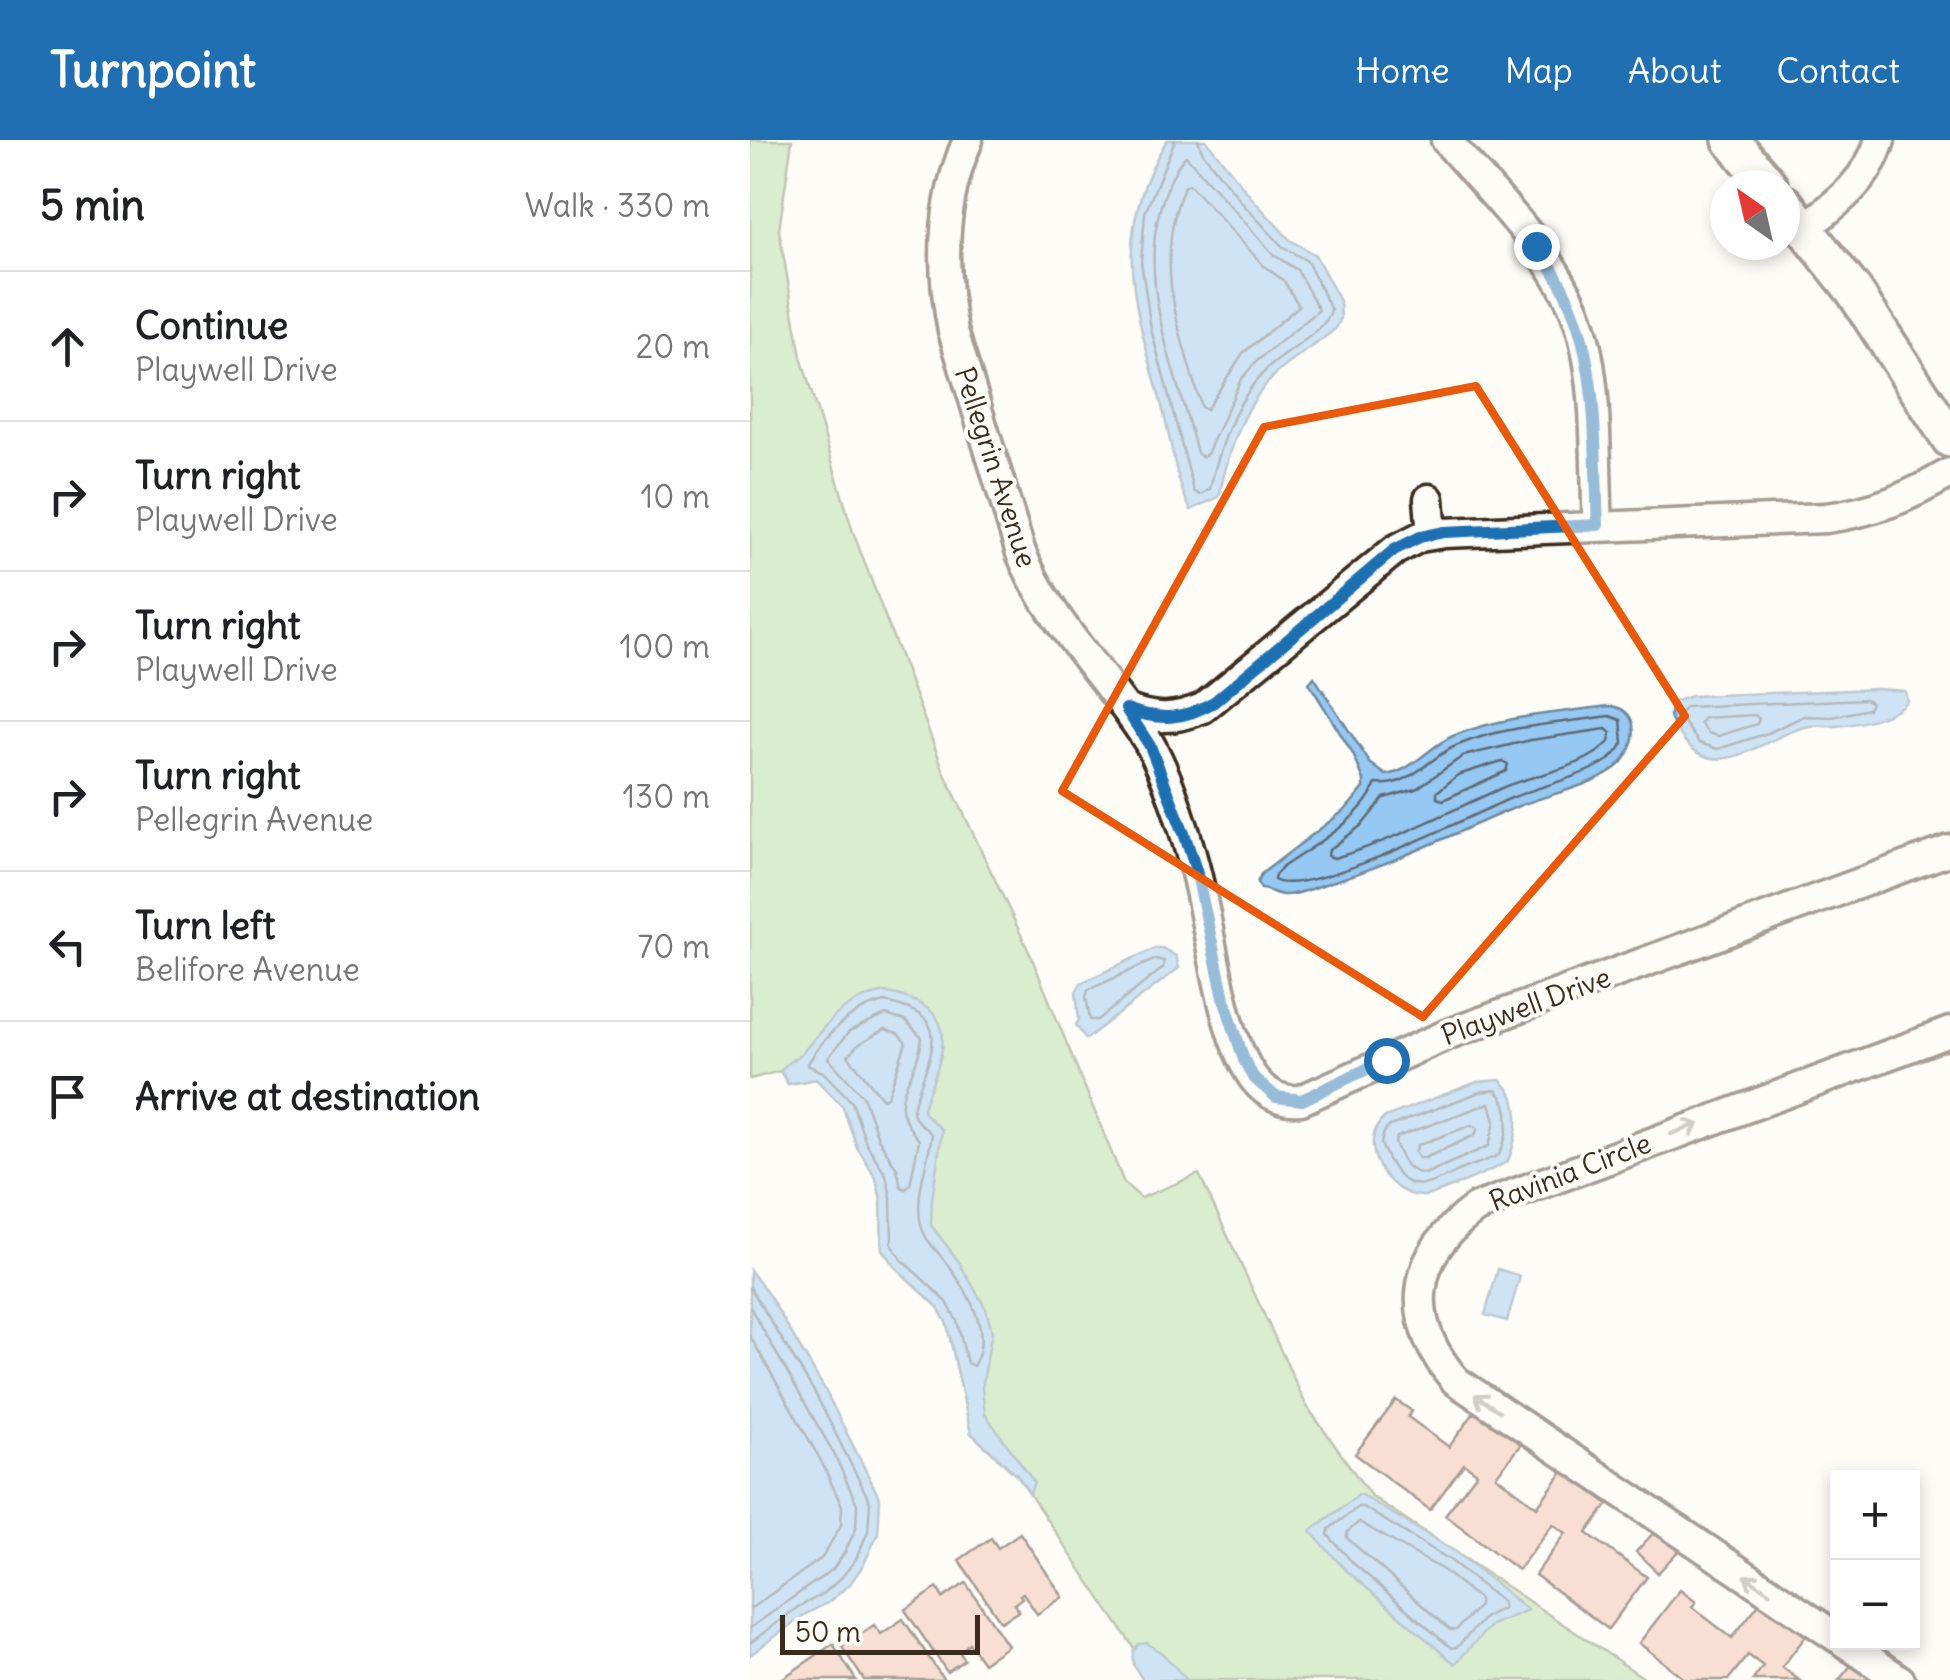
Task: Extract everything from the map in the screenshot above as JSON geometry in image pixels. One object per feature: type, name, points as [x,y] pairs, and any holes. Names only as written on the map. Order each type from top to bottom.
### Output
[{"type":"street","name":"Pellegrin Avenue","points":[[968,140],[952,192],[944,238],[946,296],[953,331],[1032,580],[1058,622],[1126,709]]},
{"type":"street","points":[[1446,140],[1551,265],[1576,314],[1590,372],[1598,525]]},
{"type":"street","points":[[1731,140],[1756,170]]},
{"type":"street","points":[[1800,214],[1854,187],[1880,140]]},
{"type":"street","points":[[1800,222],[1863,304],[1950,439]]},
{"type":"street","points":[[1126,709],[1168,720],[1202,708],[1394,550],[1432,534],[1855,515],[1903,500],[1950,473]]},
{"type":"street","points":[[1428,499],[1432,534]]},
{"type":"street","name":"Playwell Drive","points":[[1126,709],[1150,746],[1184,833],[1224,998],[1244,1060],[1264,1089],[1290,1101],[1312,1096],[1446,1035],[1950,850]]},
{"type":"street","name":"Ravinia Circle","points":[[1830,1633],[1456,1381],[1442,1366],[1427,1337],[1420,1306],[1421,1290],[1428,1263],[1440,1240],[1476,1208],[1950,1032]]},
{"type":"street","points":[[1856,1650],[1900,1680]]},
{"type":"highlighted area","points":[[1476,386],[1685,716],[1423,1017],[1062,791],[1264,427]]},
{"type":"green space","points":[[750,140],[792,140],[779,230],[801,357],[853,532],[945,774],[1031,956],[1124,1183],[1141,1198],[1199,1174],[1306,1405],[1371,1496],[1647,1680],[1143,1680],[1133,1664],[1134,1648],[1018,1477],[971,1433],[947,1324],[938,1307],[895,1267],[882,1249],[881,1199],[876,1178],[857,1147],[843,1107],[816,1079],[788,1084],[780,1071],[750,1079]]},
{"type":"water","points":[[1167,140],[1206,140],[1290,240],[1315,255],[1340,301],[1337,327],[1274,376],[1253,402],[1232,449],[1219,497],[1191,510],[1178,476],[1144,342],[1132,276],[1137,210],[1148,176]]},
{"type":"water","points":[[1314,677],[1370,763],[1386,775],[1404,769],[1453,736],[1490,724],[1550,713],[1609,706],[1620,709],[1632,723],[1632,743],[1622,762],[1591,782],[1514,808],[1376,867],[1300,893],[1280,894],[1261,889],[1257,883],[1261,874],[1346,809],[1364,788],[1353,754],[1309,683]]},
{"type":"water","points":[[1905,691],[1907,701],[1874,719],[1805,727],[1725,758],[1710,758],[1695,751],[1670,716],[1673,702],[1691,696]]},
{"type":"water","points":[[1155,948],[1176,956],[1179,968],[1086,1039],[1076,1025],[1076,992],[1081,983]]},
{"type":"water","points":[[885,992],[911,999],[939,1021],[942,1050],[923,1108],[942,1130],[931,1225],[959,1262],[986,1309],[992,1331],[982,1388],[985,1414],[1034,1482],[1030,1494],[1018,1476],[971,1433],[947,1324],[938,1307],[895,1267],[882,1249],[881,1199],[876,1178],[857,1147],[843,1107],[816,1079],[788,1084],[781,1071],[838,1013],[858,1000]]},
{"type":"water","points":[[1500,1080],[1516,1107],[1515,1139],[1508,1161],[1422,1196],[1397,1187],[1387,1177],[1374,1153],[1373,1140],[1385,1117],[1477,1082]]},
{"type":"water","points":[[1498,1269],[1520,1276],[1507,1321],[1485,1315]]},
{"type":"water","points":[[750,1270],[824,1388],[880,1499],[878,1533],[850,1584],[750,1655]]},
{"type":"water","points":[[1360,1494],[1456,1552],[1528,1610],[1491,1625],[1455,1664],[1346,1570],[1310,1531]]},
{"type":"water","points":[[1147,1643],[1187,1680],[1143,1680],[1132,1658],[1139,1644]]},
{"type":"building","points":[[1396,1400],[1412,1411],[1408,1417],[1449,1447],[1476,1410],[1521,1444],[1496,1476],[1537,1507],[1564,1470],[1608,1504],[1587,1533],[1647,1577],[1608,1629],[1535,1575],[1566,1533],[1553,1524],[1518,1570],[1445,1515],[1477,1473],[1464,1464],[1430,1510],[1355,1454]]},
{"type":"building","points":[[1656,1530],[1679,1550],[1658,1573],[1636,1552]]},
{"type":"building","points":[[1020,1533],[1063,1597],[1037,1614],[1023,1593],[1014,1604],[1019,1611],[1001,1622],[959,1560],[991,1538],[998,1548]]},
{"type":"building","points":[[966,1583],[1008,1646],[983,1663],[969,1643],[960,1653],[964,1660],[947,1672],[905,1610],[937,1588],[943,1598]]},
{"type":"building","points":[[1680,1590],[1696,1602],[1692,1607],[1732,1638],[1761,1601],[1806,1636],[1782,1667],[1799,1680],[1753,1680],[1763,1666],[1748,1655],[1728,1680],[1686,1680],[1639,1643]]},
{"type":"building","points":[[903,1619],[944,1680],[864,1680],[842,1647],[874,1625],[881,1634]]},
{"type":"building","points":[[833,1644],[856,1680],[780,1680]]},
{"type":"building","points":[[1853,1663],[1874,1680],[1839,1680]]},
{"type":"route","points":[[1386,1060],[1302,1100],[1276,1097],[1253,1077],[1235,1037],[1184,833],[1150,746],[1126,709],[1168,720],[1214,702],[1394,550],[1420,537],[1444,532],[1598,525],[1584,339],[1565,290],[1536,246]]}]
